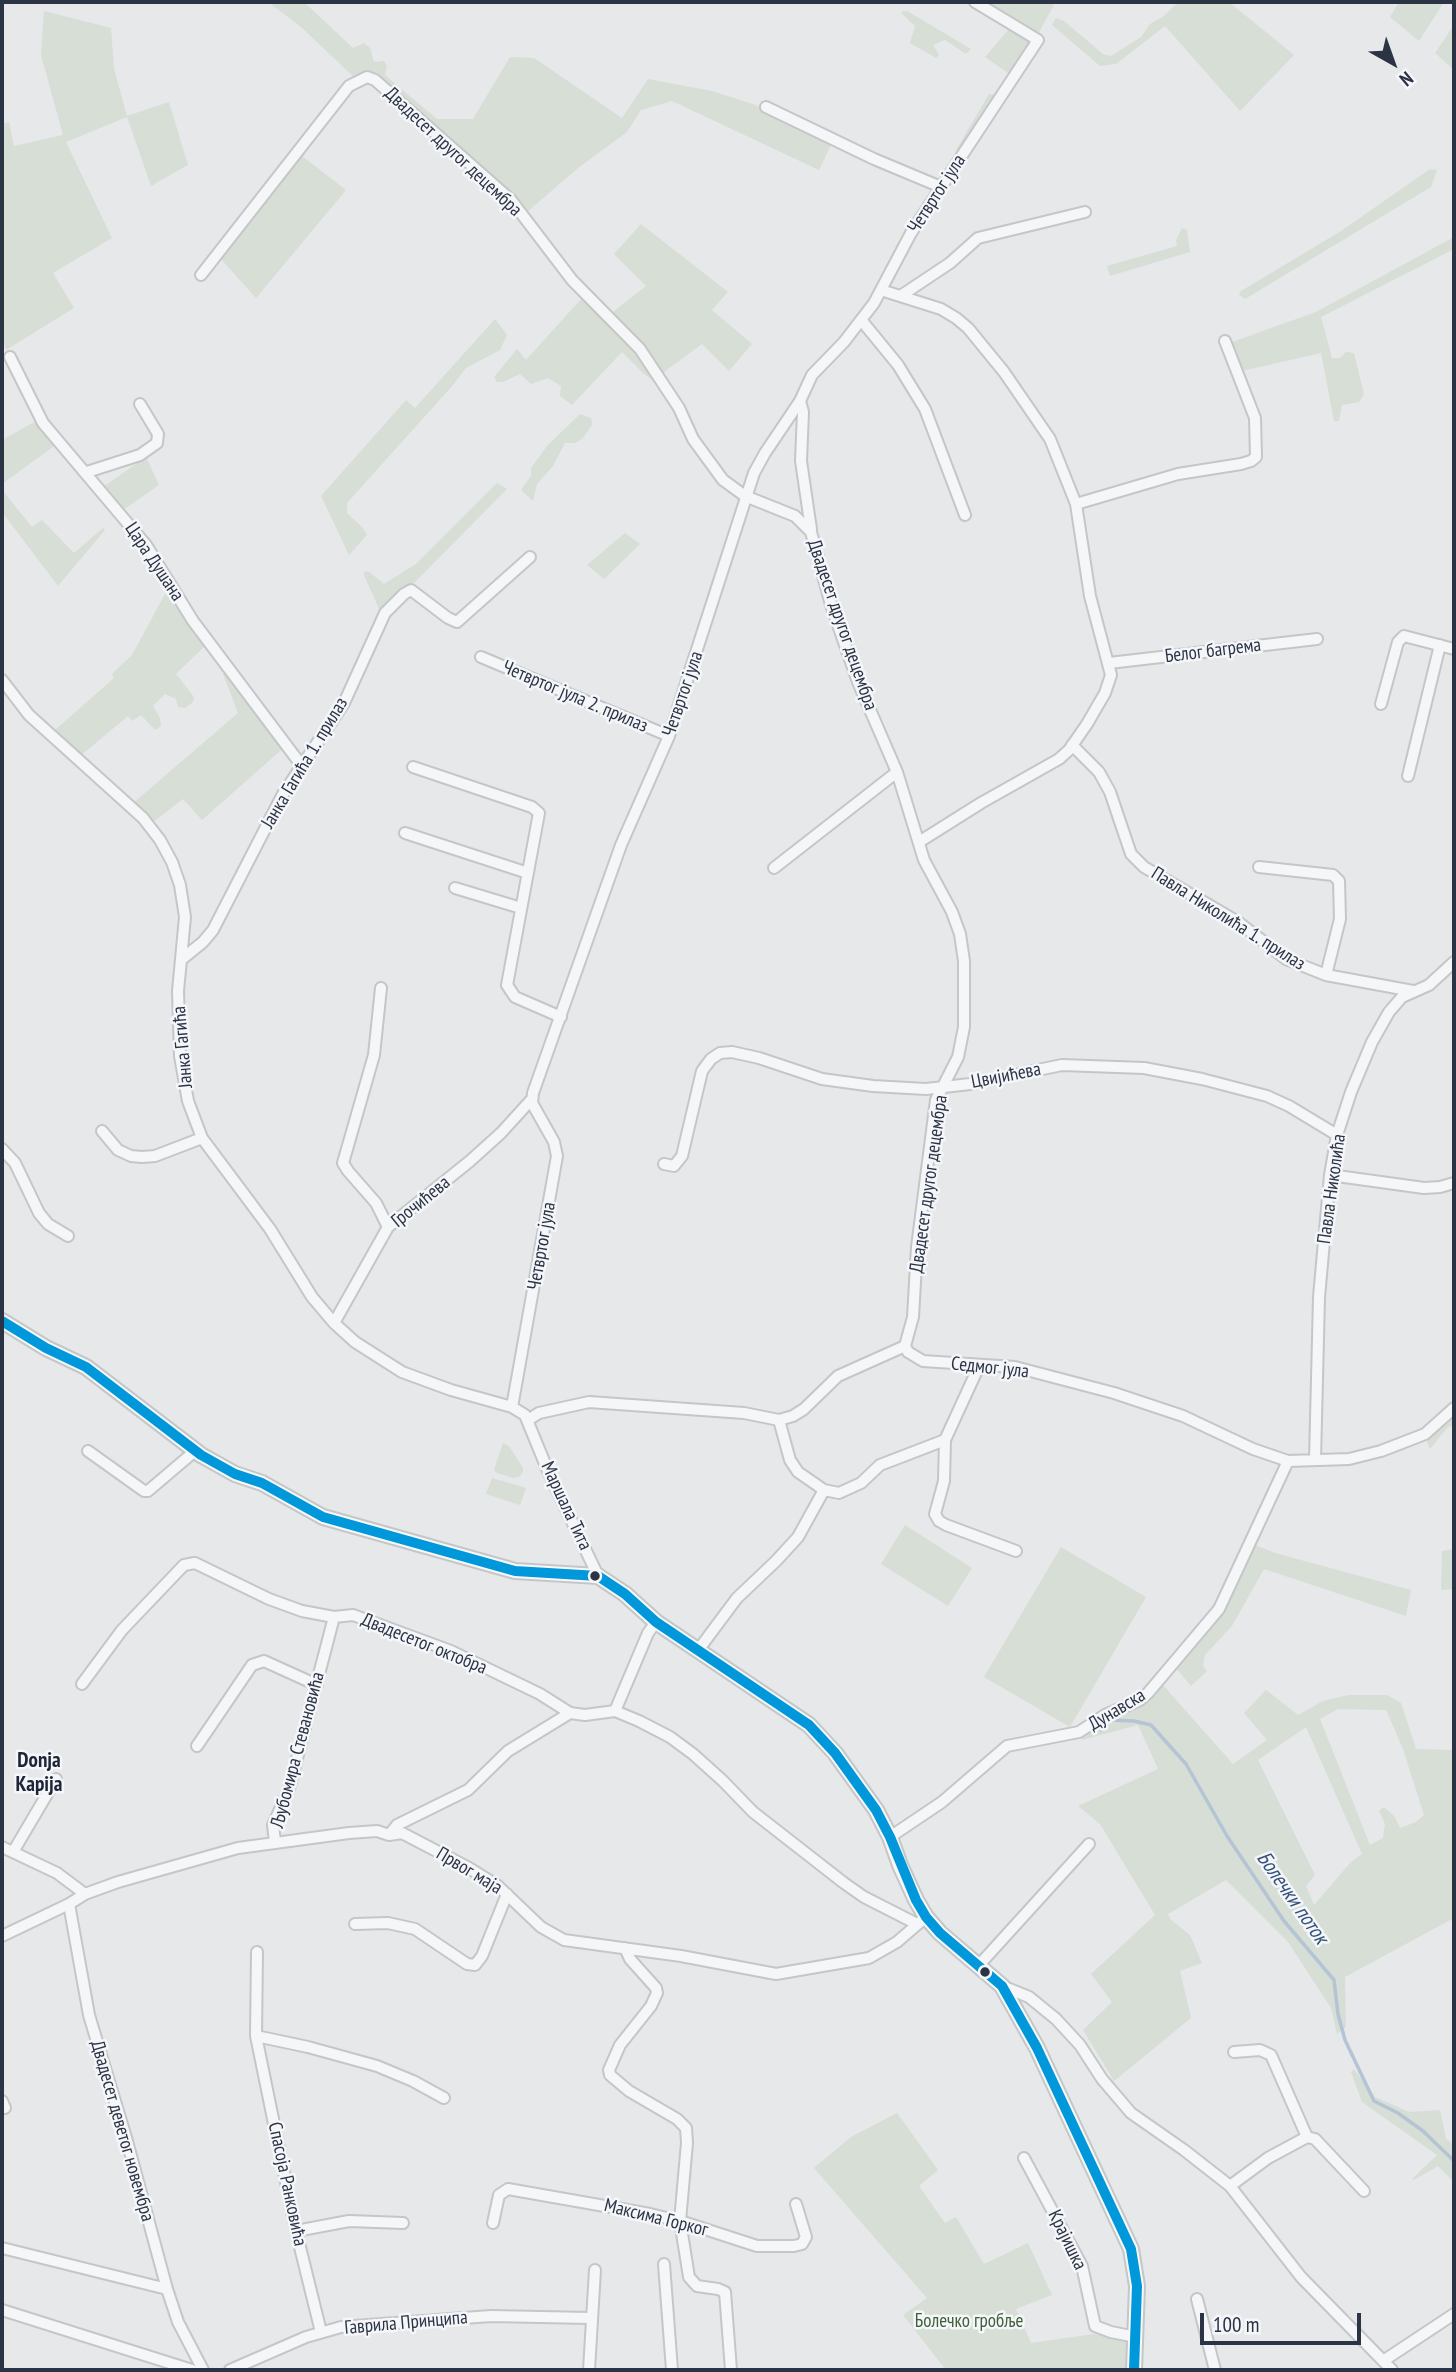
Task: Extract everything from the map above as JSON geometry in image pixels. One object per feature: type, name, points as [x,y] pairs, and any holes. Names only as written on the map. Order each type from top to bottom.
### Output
[{"type":"street","name":"Четвртог јула","points":[[512,1407],[558,1156],[557,1149],[531,1100],[621,845],[669,736],[746,496],[765,453],[800,401],[812,375],[862,321],[911,233],[1038,40],[975,2]]},
{"type":"street","name":"Двадесет другог децембра","points":[[201,275],[349,86],[367,77],[376,80],[511,200],[572,280],[640,349],[679,408],[693,439],[712,467],[733,489],[795,516],[811,532],[831,605],[858,682],[897,772],[924,860],[952,912],[960,934],[964,961],[965,1010],[961,1045],[958,1057],[936,1100],[917,1247],[913,1317],[905,1346]]},
{"type":"street","points":[[766,107],[941,187]]},
{"type":"street","points":[[902,295],[950,263],[978,238],[1085,212]]},
{"type":"street","points":[[881,290],[902,295],[956,318],[984,345],[1050,439],[1076,503],[1090,596],[1109,663],[1110,684],[1072,745],[1059,758],[919,842]]},
{"type":"street","points":[[862,321],[898,365],[919,399],[936,436],[965,515]]},
{"type":"street","points":[[1076,503],[1204,468],[1241,464],[1256,457],[1255,418],[1224,341]]},
{"type":"street","name":"Цара Душана","points":[[10,356],[44,423],[146,545],[193,621],[302,766]]},
{"type":"street","points":[[800,401],[803,412],[801,461],[811,532]]},
{"type":"street","points":[[87,472],[140,455],[157,443],[158,434],[140,404]]},
{"type":"street","name":"Јанка Гагића 1. прилаз","points":[[182,959],[213,930],[268,820],[344,703],[385,613],[409,590],[457,622],[530,557]]},
{"type":"street","points":[[1381,704],[1400,639],[1409,636],[1454,649]]},
{"type":"street","name":"Белог багрема","points":[[1109,663],[1317,639]]},
{"type":"street","points":[[1408,776],[1440,645]]},
{"type":"street","name":"Четвртог јула 2. прилаз","points":[[481,657],[669,736]]},
{"type":"street","name":"Јанка Гагића","points":[[2,680],[29,715],[120,795],[160,840],[172,862],[185,917],[178,991],[180,1056],[188,1101],[202,1138],[270,1229],[312,1297],[355,1342],[402,1372],[451,1390],[512,1407]]},
{"type":"street","name":"Павла Николића 1. прилаз","points":[[1072,745],[1099,772],[1106,783],[1131,853],[1139,863],[1238,922],[1286,959],[1326,975],[1413,991]]},
{"type":"street","points":[[413,767],[536,809],[539,813],[507,985],[515,997],[561,1017]]},
{"type":"street","points":[[774,867],[897,772]]},
{"type":"street","points":[[405,833],[528,873]]},
{"type":"street","points":[[1259,867],[1333,874],[1339,881],[1340,919],[1326,975]]},
{"type":"street","points":[[455,888],[522,908]]},
{"type":"street","name":"Павла Николића","points":[[1315,1460],[1319,1297],[1330,1175],[1337,1135],[1350,1092],[1377,1031],[1397,1002],[1413,991],[1429,985],[1454,962]]},
{"type":"street","points":[[381,988],[373,1055],[343,1163],[376,1203],[388,1227]]},
{"type":"street","name":"Цвијићева","points":[[664,1164],[672,1166],[679,1163],[686,1146],[702,1071],[707,1063],[720,1053],[732,1052],[822,1079],[873,1086],[941,1088],[1062,1065],[1144,1068],[1202,1079],[1267,1096],[1337,1135]]},
{"type":"street","name":"Грочићева","points":[[334,1323],[388,1227],[470,1161],[501,1133],[531,1100]]},
{"type":"street","points":[[102,1132],[118,1150],[131,1156],[142,1157],[155,1156],[202,1138]]},
{"type":"street","points":[[2,1149],[15,1163],[39,1213],[48,1224],[68,1236]]},
{"type":"street","points":[[1330,1175],[1424,1188],[1454,1183]]},
{"type":"street","points":[[2,1321],[93,1372],[195,1451],[223,1468],[262,1483],[323,1517],[515,1571],[598,1576]]},
{"type":"street","points":[[528,1420],[539,1413],[589,1402],[744,1413],[779,1420],[804,1409],[838,1376],[905,1346]]},
{"type":"street","name":"Седмог јула","points":[[905,1346],[908,1352],[923,1361],[1015,1367],[1114,1393],[1183,1416],[1244,1446],[1288,1461],[1349,1459],[1404,1444],[1424,1434],[1454,1408]]},
{"type":"street","points":[[979,1366],[946,1440],[946,1472],[935,1514],[946,1525],[1016,1551]]},
{"type":"street","name":"Маршала Тита","points":[[512,1407],[528,1420],[548,1471],[598,1576],[618,1588],[656,1622],[809,1725],[822,1738],[867,1796],[890,1836],[921,1920],[980,1964],[1002,1986],[1037,2048],[1126,2235],[1136,2272],[1134,2370]]},
{"type":"street","points":[[779,1420],[782,1436],[794,1466],[810,1482],[824,1490],[839,1493],[861,1483],[880,1465],[946,1440]]},
{"type":"street","points":[[88,1451],[140,1489],[148,1491],[195,1451]]},
{"type":"street","name":"Дунавска","points":[[890,1836],[942,1802],[1007,1746],[1079,1732],[1105,1715],[1140,1700],[1148,1693],[1219,1609],[1288,1461]]},
{"type":"street","points":[[699,1649],[737,1598],[798,1537],[824,1490]]},
{"type":"street","name":"Двадесетог октобра","points":[[82,1684],[122,1630],[175,1573],[189,1563],[195,1563],[269,1599],[311,1614],[334,1617],[352,1615],[452,1651],[540,1694],[570,1713]]},
{"type":"street","name":"Љубомира Стевановића","points":[[275,1842],[273,1825],[289,1789],[334,1617]]},
{"type":"street","points":[[615,1711],[643,1645],[656,1622]]},
{"type":"street","points":[[197,1746],[252,1665],[264,1661],[317,1685]]},
{"type":"street","points":[[389,1835],[397,1825],[468,1790],[508,1751],[570,1713],[585,1715],[615,1711],[670,1737],[723,1781],[752,1812],[864,1897],[921,1920]]},
{"type":"street","points":[[13,1852],[56,1779]]},
{"type":"street","name":"Првог маја","points":[[85,1894],[238,1848],[377,1831],[389,1835],[402,1833],[469,1868],[508,1894],[553,1936],[564,1940],[681,1956],[762,1972],[789,1973],[869,1958],[897,1941],[921,1920]]},
{"type":"street","points":[[980,1964],[1089,1844]]},
{"type":"street","points":[[2,1847],[57,1873],[85,1894],[2,1936]]},
{"type":"street","points":[[355,1924],[387,1923],[415,1930],[467,1964],[475,1965],[482,1956],[508,1894]]},
{"type":"street","name":"Двадесет деветог новембра","points":[[69,1904],[89,2015],[124,2130],[167,2289],[199,2370]]},
{"type":"street","points":[[625,1948],[657,1993],[651,2006],[620,2045],[609,2070],[610,2076],[677,2119],[686,2128],[680,2221],[691,2281],[697,2286],[722,2290],[726,2295],[731,2370]]},
{"type":"street","name":"Спасоја Ранковића","points":[[257,1952],[256,2036],[296,2231],[321,2332]]},
{"type":"street","points":[[1002,1986],[1029,1997],[1056,2019],[1080,2045],[1102,2079],[1131,2113],[1230,2186],[1301,2277],[1392,2370]]},
{"type":"street","points":[[256,2036],[377,2066],[444,2098]]},
{"type":"street","points":[[1234,2052],[1260,2050],[1271,2055],[1307,2137]]},
{"type":"street","points":[[1230,2186],[1268,2158],[1307,2137],[1315,2139],[1364,2191]]},
{"type":"street","name":"Крајишка","points":[[1024,2158],[1082,2266],[1095,2326],[1136,2337]]},
{"type":"street","name":"Максима Горког","points":[[493,2223],[499,2195],[508,2189],[680,2221],[757,2246],[799,2245],[806,2237],[796,2204]]},
{"type":"street","points":[[296,2231],[349,2221],[403,2223]]},
{"type":"street","points":[[2,2248],[167,2289]]},
{"type":"street","points":[[664,2264],[672,2370]]},
{"type":"street","points":[[589,2370],[590,2318],[595,2270]]},
{"type":"street","points":[[1197,2299],[1215,2370]]},
{"type":"street","points":[[2,2310],[199,2370]]},
{"type":"street","points":[[1383,2361],[1454,2314]]},
{"type":"street","name":"Гаврила Принципа","points":[[230,2370],[321,2332],[341,2327],[491,2316],[590,2318]]},
{"type":"green space","points":[[268,2],[304,2],[353,48],[364,43],[370,48],[374,62],[384,61],[387,66],[385,75],[437,119],[473,119],[510,57],[534,58],[622,118],[648,79],[712,91],[753,104],[832,143],[819,170],[672,101],[641,110],[627,132],[578,168],[519,219],[508,203],[366,74],[354,77],[301,27]]},
{"type":"green space","points":[[984,2],[1049,2],[1054,5],[1038,34]]},
{"type":"green space","points":[[1178,2],[1229,2],[1294,55],[1240,111],[1165,26],[1116,64],[1100,66],[1052,25],[1056,18],[1064,21],[1103,54],[1111,56],[1141,37],[1150,24],[1164,16]]},
{"type":"green space","points":[[1399,2],[1444,2],[1419,41],[1390,17]]},
{"type":"green space","points":[[44,11],[111,28],[114,69],[127,116],[169,102],[188,165],[151,186],[127,117],[66,142],[112,238],[53,273],[74,308],[6,350],[2,339],[2,124],[9,122],[14,146],[63,135],[41,55]]},
{"type":"green space","points":[[902,11],[907,11],[971,49],[966,54],[945,40],[933,45],[939,55],[936,58],[910,43],[915,26]]},
{"type":"green space","points":[[1454,25],[1454,70],[1435,53]]},
{"type":"green space","points":[[1010,28],[1034,41],[1011,75],[985,57]]},
{"type":"green space","points":[[989,94],[997,95],[961,152],[956,150]]},
{"type":"green space","points":[[302,156],[346,190],[256,298],[220,258]]},
{"type":"green space","points":[[1430,169],[1437,170],[1431,187],[1245,299],[1239,295],[1241,291],[1341,231]]},
{"type":"green space","points":[[641,224],[728,292],[712,310],[752,344],[729,371],[702,344],[655,382],[622,352],[572,405],[560,396],[561,386],[548,378],[531,384],[520,374],[497,382],[494,377],[517,349],[526,360],[583,297],[604,319],[646,286],[614,254]]},
{"type":"green space","points":[[1182,228],[1187,230],[1190,252],[1110,276],[1107,266],[1177,246],[1176,240]]},
{"type":"green space","points":[[1454,237],[1454,249],[1321,317],[1332,358],[1340,358],[1346,352],[1354,353],[1364,394],[1359,402],[1342,405],[1339,421],[1334,421],[1321,353],[1242,371],[1232,342],[1316,312]]},
{"type":"green space","points":[[495,319],[507,335],[500,350],[466,368],[347,503],[347,513],[367,535],[349,555],[321,496],[406,400],[415,408]]},
{"type":"green space","points":[[580,414],[591,418],[592,425],[582,439],[575,443],[565,443],[553,466],[537,484],[533,501],[521,490],[531,476],[531,468],[547,446]]},
{"type":"green space","points":[[38,420],[57,444],[2,484],[2,440]]},
{"type":"green space","points":[[146,457],[159,485],[123,510],[103,487]]},
{"type":"green space","points":[[497,483],[507,489],[381,613],[363,573],[368,571],[384,584],[416,564]]},
{"type":"green space","points":[[2,490],[32,527],[42,520],[74,553],[103,528],[105,530],[58,586],[2,512]]},
{"type":"green space","points":[[625,533],[640,544],[604,579],[587,565]]},
{"type":"green space","points":[[172,581],[211,640],[176,674],[194,697],[193,702],[185,708],[178,707],[176,699],[165,694],[153,706],[161,726],[155,730],[141,715],[132,721],[128,716],[80,756],[55,730],[114,678],[112,674],[132,655]]},
{"type":"green space","points":[[231,668],[287,745],[202,820],[183,799],[152,823],[132,804],[238,713],[223,674]]},
{"type":"green space","points":[[1454,1414],[1454,1425],[1447,1428],[1430,1449],[1426,1439]]},
{"type":"green space","points":[[503,1443],[509,1446],[523,1468],[519,1477],[513,1478],[494,1470]]},
{"type":"green space","points":[[492,1478],[526,1488],[520,1505],[486,1494]]},
{"type":"green space","points":[[905,1525],[972,1568],[948,1606],[881,1564]]},
{"type":"green space","points":[[1255,1545],[1275,1553],[1411,1590],[1406,1616],[1264,1569],[1232,1626],[1205,1655],[1203,1666],[1207,1671],[1191,1686],[1176,1668],[1224,1611]]},
{"type":"green space","points":[[1061,1547],[1146,1597],[1070,1727],[984,1677]]},
{"type":"green space","points":[[1454,1549],[1454,1589],[1441,1590],[1442,1551]]},
{"type":"green space","points":[[1162,1684],[1233,1764],[1267,1740],[1244,1713],[1266,1690],[1298,1715],[1323,1701],[1348,1695],[1387,1695],[1401,1703],[1416,1749],[1454,1750],[1454,1918],[1345,1977],[1346,2027],[1337,2034],[1331,2008],[1288,1942],[1226,1880],[1168,1914],[1170,1919],[1190,1935],[1202,1963],[1180,1971],[1191,2018],[1114,2081],[1083,2030],[1112,2002],[1091,1974],[1155,1915],[1100,1824],[1078,1806],[1158,1769],[1138,1725],[1082,1740],[1080,1734],[1112,1713],[1150,1699]],"holes":[[[1338,1709],[1386,1710],[1403,1749],[1424,1815],[1416,1822],[1400,1828],[1395,1817],[1384,1807],[1379,1811],[1385,1824],[1383,1838],[1370,1845],[1320,1719]],[[1306,1727],[1362,1854],[1351,1862],[1314,1905],[1306,1886],[1315,1875],[1258,1760]]]},
{"type":"green space","points":[[1354,2069],[1375,2097],[1409,2112],[1440,2110],[1446,2139],[1454,2144],[1454,2182],[1438,2166],[1412,2179],[1437,2155],[1362,2102],[1351,2072]]},
{"type":"green space","name":"Болечко гробље","points":[[897,2113],[938,2170],[919,2186],[945,2223],[956,2217],[984,2264],[1028,2243],[1052,2295],[1016,2309],[1031,2343],[1094,2334],[1136,2342],[1134,2370],[946,2370],[903,2315],[927,2298],[814,2168],[851,2137]]},
{"type":"waterway","name":"Болечки поток","points":[[1101,1730],[1110,1720],[1151,1725],[1186,1764],[1227,1836],[1284,1921],[1334,1980],[1338,2014],[1345,2040],[1374,2101],[1398,2113],[1423,2131],[1454,2161]]},
{"type":"transit line","points":[[2,1321],[46,1348],[86,1367],[201,1455],[235,1474],[262,1483],[323,1517],[515,1571],[598,1576],[625,1594],[656,1622],[809,1725],[835,1753],[876,1810],[926,1917],[940,1933],[1002,1986],[1037,2048],[1131,2249],[1137,2286],[1134,2370]]},
{"type":"district","name":"Donja Kapija","points":[[39,1773]]}]
